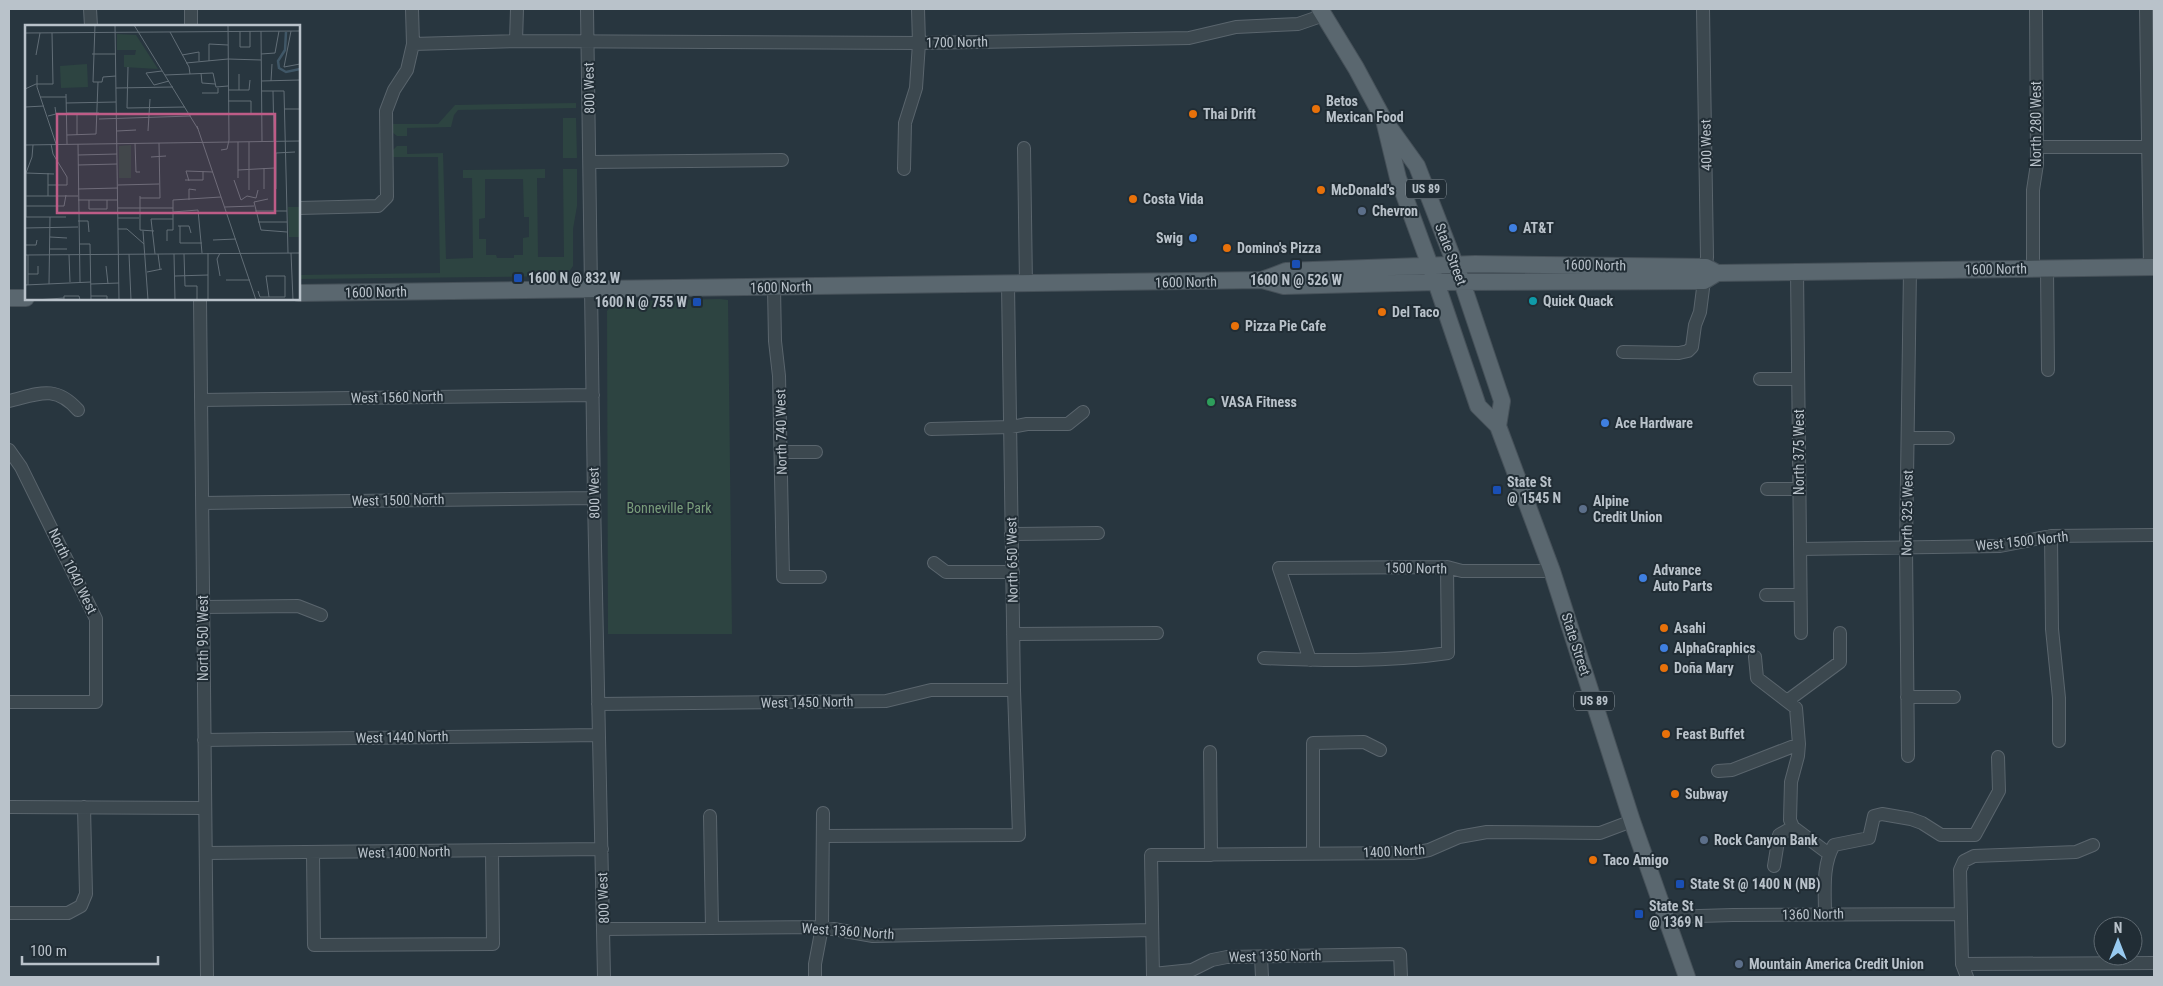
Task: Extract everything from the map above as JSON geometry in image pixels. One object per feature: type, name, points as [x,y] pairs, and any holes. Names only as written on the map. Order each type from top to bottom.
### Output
[{"type":"main road","name":"State Street","points":[[1322,12],[1356,68],[1384,120],[1417,166],[1462,282],[1502,401],[1498,426]]},
{"type":"main road","name":"State Street","points":[[1384,120],[1398,178],[1431,266],[1478,406],[1498,426],[1552,571],[1632,821],[1687,977]]},
{"type":"main road","name":"1600 North","points":[[1262,280],[1286,271],[1455,265],[1709,273]]},
{"type":"main road","name":"1600 North","points":[[300,293],[1026,285],[1262,280],[1284,286],[1709,273],[2152,267]]},
{"type":"main road","points":[[9,298],[25,298]]},
{"type":"street","points":[[90,9],[91,25]]},
{"type":"street","points":[[191,9],[191,25]]},
{"type":"street","points":[[300,208],[378,206],[387,196],[386,112],[394,90],[407,70],[413,44],[412,9]]},
{"type":"street","points":[[516,41],[517,9]]},
{"type":"street","name":"800 West","points":[[587,9],[594,498],[604,977]]},
{"type":"street","points":[[904,169],[905,123],[916,88],[920,43],[918,9]]},
{"type":"street","name":"400 West","points":[[1623,352],[1679,353],[1690,349],[1700,312],[1709,273],[1703,9]]},
{"type":"street","name":"North 280 West","points":[[2036,9],[2037,164],[2033,190],[2048,370]]},
{"type":"street","points":[[2146,9],[2152,267]]},
{"type":"street","name":"1700 North","points":[[413,44],[516,41],[920,43],[1189,38],[1236,27],[1298,24],[1322,12]]},
{"type":"street","points":[[2037,147],[2149,148]]},
{"type":"street","points":[[1024,148],[1026,285]]},
{"type":"street","points":[[590,162],[782,160]]},
{"type":"street","name":"North 325 West","points":[[1908,756],[1906,547],[1910,270]]},
{"type":"street","name":"North 375 West","points":[[1797,272],[1801,633]]},
{"type":"street","name":"North 650 West","points":[[824,836],[1019,835],[1014,690],[1008,285]]},
{"type":"street","name":"North 740 West","points":[[774,288],[775,341],[779,376],[783,578],[820,577]]},
{"type":"street","name":"North 950 West","points":[[200,300],[207,977]]},
{"type":"street","points":[[1760,379],[1798,379]]},
{"type":"street","points":[[9,401],[49,392],[70,400],[78,410]]},
{"type":"street","name":"West 1560 North","points":[[201,400],[593,395]]},
{"type":"street","points":[[931,429],[1068,424],[1083,412]]},
{"type":"street","points":[[1908,438],[1948,438]]},
{"type":"street","points":[[781,452],[816,452]]},
{"type":"street","name":"North 1040 West","points":[[9,702],[96,702],[96,619],[22,466],[10,454]]},
{"type":"street","points":[[1767,488],[1799,489]]},
{"type":"street","name":"West 1500 North","points":[[202,503],[594,498]]},
{"type":"street","points":[[1012,534],[1098,533]]},
{"type":"street","name":"West 1500 North","points":[[1800,549],[2000,546],[2051,536],[2154,535]]},
{"type":"street","points":[[2051,536],[2052,629],[2059,698],[2059,741]]},
{"type":"street","points":[[934,563],[946,572],[1013,572]]},
{"type":"street","points":[[1264,658],[1310,660],[1406,659],[1448,653],[1447,567]]},
{"type":"street","name":"1500 North","points":[[1310,660],[1279,568],[1447,567],[1462,571],[1552,571]]},
{"type":"street","points":[[1766,595],[1800,595]]},
{"type":"street","points":[[203,607],[298,606],[321,615]]},
{"type":"street","points":[[1013,634],[1157,633]]},
{"type":"street","points":[[1787,701],[1840,662],[1840,633]]},
{"type":"street","points":[[1755,657],[1757,678],[1796,708],[1799,744],[1791,782],[1790,820],[1793,827],[1828,854]]},
{"type":"street","name":"West 1450 North","points":[[598,704],[886,701],[932,690],[1014,690]]},
{"type":"street","points":[[1907,697],[1954,697]]},
{"type":"street","name":"West 1440 North","points":[[204,740],[599,735]]},
{"type":"street","points":[[1313,853],[1312,743],[1364,742],[1380,750]]},
{"type":"street","points":[[1718,771],[1732,770],[1799,744]]},
{"type":"street","points":[[1210,752],[1211,855]]},
{"type":"street","points":[[1825,914],[1828,854],[1834,844],[1869,838],[1874,816],[1882,814],[1922,823],[1941,836],[1975,835],[1999,791],[1998,757]]},
{"type":"street","points":[[9,807],[204,808]]},
{"type":"street","points":[[9,913],[68,913],[81,906],[86,894],[84,807]]},
{"type":"street","points":[[815,977],[815,964],[822,927],[823,813]]},
{"type":"street","points":[[710,816],[712,928]]},
{"type":"street","name":"1400 North","points":[[1152,930],[1151,855],[1413,853],[1429,850],[1459,837],[1487,832],[1600,833],[1632,821]]},
{"type":"street","points":[[1774,866],[1779,835],[1793,827]]},
{"type":"street","points":[[1966,977],[1962,964],[1960,914],[1960,870],[1964,861],[1974,856],[2076,852],[2093,845]]},
{"type":"street","name":"West 1400 North","points":[[206,853],[602,849]]},
{"type":"street","points":[[314,853],[314,946],[493,944],[492,851]]},
{"type":"street","name":"1360 North","points":[[1667,917],[1960,914]]},
{"type":"street","name":"West 1360 North","points":[[604,929],[822,927],[873,936],[1152,930]]},
{"type":"street","points":[[1152,930],[1153,976]]},
{"type":"street","name":"West 1350 North","points":[[1153,976],[1192,970],[1212,960],[1227,956],[1400,954],[1401,977]]},
{"type":"street","points":[[1261,956],[1262,977]]},
{"type":"street","points":[[1962,964],[2154,963]]},
{"type":"green space","points":[[576,103],[576,108],[458,110],[454,115],[451,127],[407,128],[407,136],[397,136],[392,132],[392,124],[438,124],[455,105]]},
{"type":"green space","points":[[563,118],[576,118],[577,158],[563,158]]},
{"type":"green space","points":[[397,146],[407,146],[407,154],[443,153],[446,259],[473,258],[472,178],[463,178],[463,170],[545,169],[545,178],[537,178],[538,257],[564,257],[563,169],[577,169],[577,206],[573,229],[573,266],[566,276],[300,279],[300,275],[440,273],[438,157],[393,157],[393,150]],"holes":[[[485,179],[523,179],[524,217],[529,217],[529,237],[523,238],[523,255],[514,255],[514,258],[497,258],[496,255],[486,255],[486,239],[479,239],[479,219],[485,218]]]},
{"type":"green space","name":"Bonneville Park","points":[[728,300],[732,634],[608,634],[607,311],[614,303],[626,301]]},
{"type":"place","name":"Betos Mexican Food","points":[[1316,109]]},
{"type":"place","name":"Thai Drift","points":[[1193,114]]},
{"type":"place","name":"McDonald's","points":[[1321,190]]},
{"type":"place","name":"Costa Vida","points":[[1133,199]]},
{"type":"place","name":"Chevron","points":[[1362,211]]},
{"type":"place","name":"AT&T","points":[[1513,228]]},
{"type":"place","name":"Swig","points":[[1193,238]]},
{"type":"place","name":"Domino's Pizza","points":[[1227,248]]},
{"type":"place","name":"1600 N @ 526 W","points":[[1296,264]]},
{"type":"place","name":"1600 N @ 832 W","points":[[518,278]]},
{"type":"place","name":"Quick Quack","points":[[1533,301]]},
{"type":"place","name":"1600 N @ 755 W","points":[[697,302]]},
{"type":"place","name":"Del Taco","points":[[1382,312]]},
{"type":"place","name":"Pizza Pie Cafe","points":[[1235,326]]},
{"type":"place","name":"VASA Fitness","points":[[1211,402]]},
{"type":"place","name":"Ace Hardware","points":[[1605,423]]},
{"type":"place","name":"State St @ 1545 N","points":[[1497,490]]},
{"type":"place","name":"Alpine Credit Union","points":[[1583,509]]},
{"type":"place","name":"Advance Auto Parts","points":[[1643,578]]},
{"type":"place","name":"Asahi","points":[[1664,628]]},
{"type":"place","name":"AlphaGraphics","points":[[1664,648]]},
{"type":"place","name":"Doña Mary","points":[[1664,668]]},
{"type":"place","name":"Feast Buffet","points":[[1666,734]]},
{"type":"place","name":"Subway","points":[[1675,794]]},
{"type":"place","name":"Rock Canyon Bank","points":[[1704,840]]},
{"type":"place","name":"Taco Amigo","points":[[1593,860]]},
{"type":"place","name":"State St @ 1400 N (NB)","points":[[1680,884]]},
{"type":"place","name":"State St @ 1369 N","points":[[1639,914]]},
{"type":"place","name":"Mountain America Credit Union","points":[[1739,964]]}]
